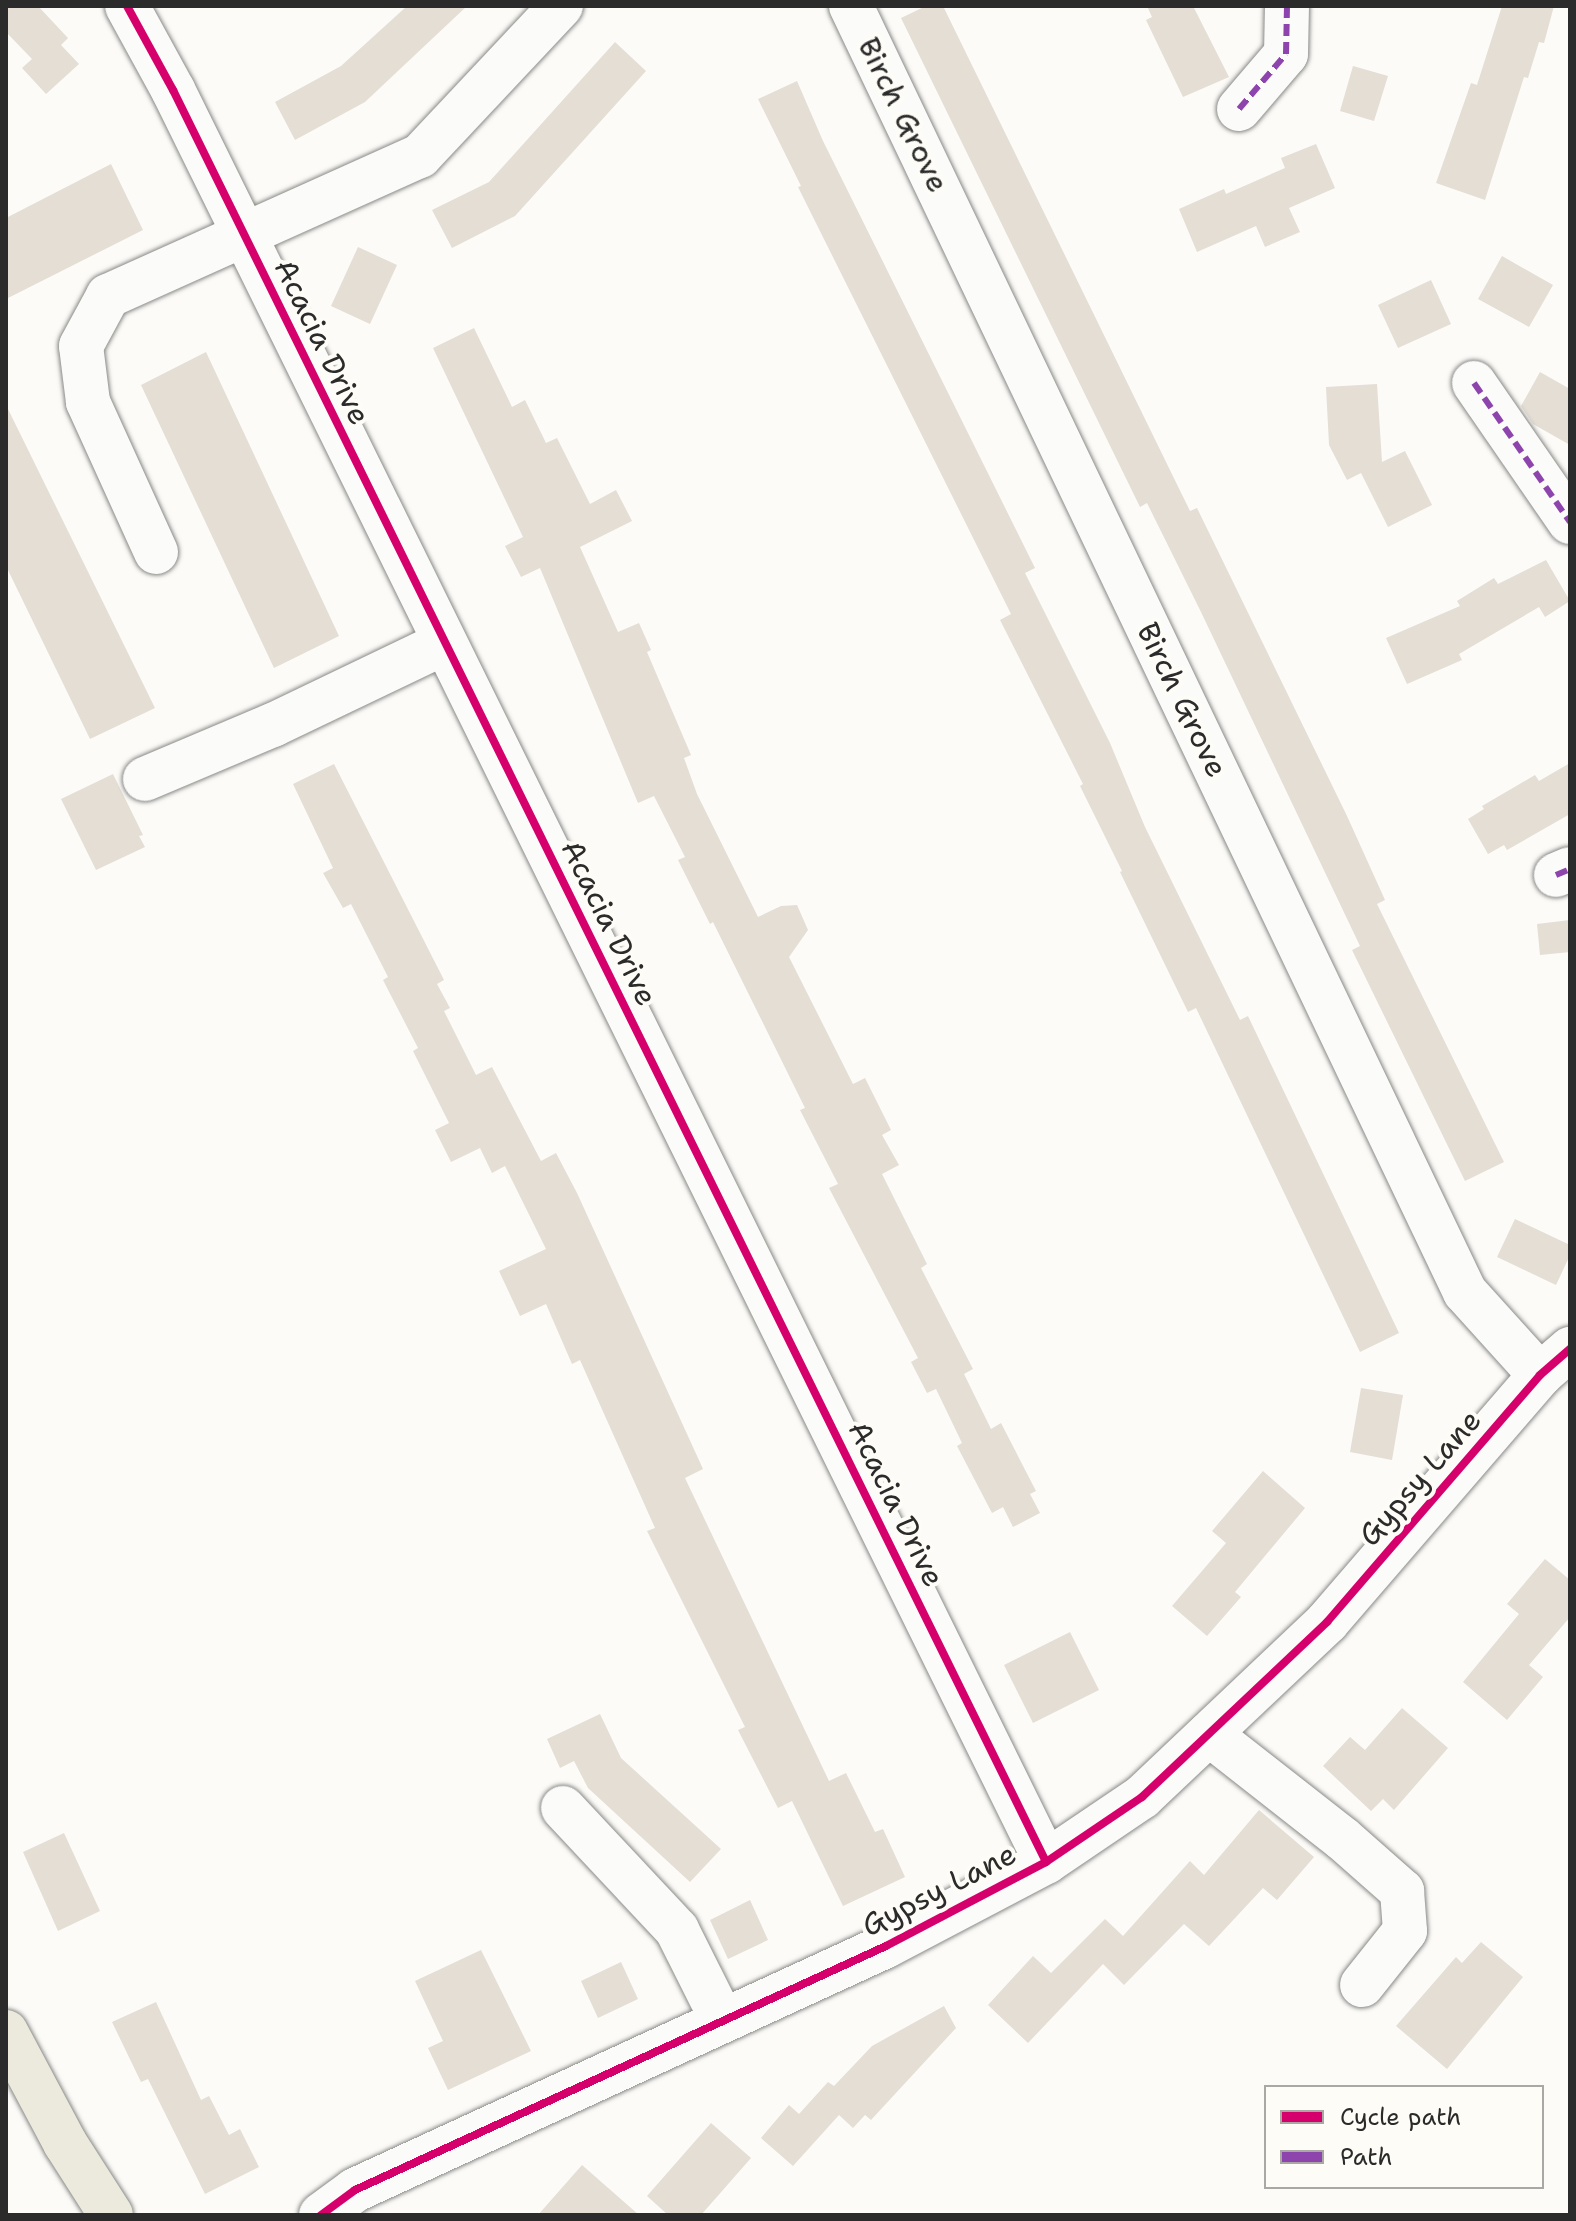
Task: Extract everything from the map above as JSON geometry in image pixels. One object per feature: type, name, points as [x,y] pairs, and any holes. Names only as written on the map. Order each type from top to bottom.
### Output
[{"type":"main road","points":[[6,2032],[65,2143],[111,2215]]},
{"type":"street","name":"Acacia Drive","points":[[127,6],[173,90],[1046,1862]]},
{"type":"street","points":[[156,552],[88,402],[81,346],[108,296],[420,156],[447,131],[561,6]]},
{"type":"street","name":"Birch Grove","points":[[851,6],[1465,1292],[1555,1362]]},
{"type":"street","points":[[1239,109],[1286,54],[1287,6]]},
{"type":"street","points":[[1474,383],[1570,522]]},
{"type":"street","points":[[145,779],[273,725],[444,643]]},
{"type":"street","name":"Gypsy Lane","points":[[321,2215],[355,2190],[886,1946],[1046,1862],[1142,1797],[1327,1622],[1555,1362]]},
{"type":"street","points":[[1209,1734],[1343,1839],[1402,1891],[1405,1931],[1362,1985]]},
{"type":"street","points":[[563,1808],[677,1930],[722,2020]]},
{"type":"building","points":[[6,6],[38,6],[68,38],[61,45],[79,64],[46,94],[22,68],[32,59],[6,32]]},
{"type":"building","points":[[407,6],[467,6],[365,102],[295,140],[275,102],[341,66]]},
{"type":"building","points":[[926,6],[943,6],[1190,511],[1197,508],[1347,816],[1385,900],[1377,904],[1504,1162],[1465,1181],[1352,950],[1360,946],[1201,612],[1147,503],[1140,507],[901,18]]},
{"type":"building","points":[[1147,6],[1193,6],[1229,77],[1183,97],[1146,20],[1152,17]]},
{"type":"building","points":[[1502,6],[1554,6],[1544,43],[1539,42],[1528,78],[1524,77],[1485,200],[1436,183],[1471,83],[1477,85]]},
{"type":"building","points":[[615,42],[646,71],[515,216],[452,248],[432,210],[489,182]]},
{"type":"building","points":[[1353,66],[1388,76],[1374,121],[1340,111]]},
{"type":"building","points":[[797,81],[823,141],[1035,568],[1025,573],[1110,743],[1145,827],[1240,1020],[1248,1016],[1399,1333],[1360,1352],[1196,1008],[1188,1012],[1120,872],[1080,786],[1083,784],[1000,620],[1011,614],[798,187],[801,186],[758,99]]},
{"type":"building","points":[[1316,144],[1335,188],[1289,208],[1300,232],[1265,247],[1256,226],[1197,252],[1179,209],[1224,189],[1226,194],[1285,168],[1281,158]]},
{"type":"building","points":[[111,164],[143,230],[6,299],[6,218]]},
{"type":"building","points":[[358,247],[397,265],[370,324],[331,306]]},
{"type":"building","points":[[1502,256],[1553,285],[1529,327],[1478,299]]},
{"type":"building","points":[[1431,280],[1451,324],[1398,348],[1378,305]]},
{"type":"building","points":[[474,328],[512,407],[525,400],[546,443],[557,438],[590,504],[616,490],[632,521],[580,547],[618,632],[639,623],[651,650],[647,652],[691,755],[684,758],[697,794],[758,917],[781,906],[797,905],[808,930],[789,957],[853,1084],[865,1078],[891,1130],[882,1135],[899,1165],[882,1174],[927,1264],[921,1268],[973,1369],[964,1374],[991,1429],[1001,1423],[1036,1491],[1030,1494],[1040,1513],[1013,1527],[1003,1507],[992,1513],[957,1446],[962,1443],[936,1389],[927,1393],[911,1362],[918,1358],[829,1188],[838,1184],[800,1110],[805,1108],[713,922],[710,924],[678,860],[685,857],[654,796],[638,803],[540,568],[521,577],[505,546],[523,537],[433,348]]},
{"type":"building","points":[[206,352],[339,636],[274,668],[141,385]]},
{"type":"building","points":[[1540,372],[1570,389],[1570,445],[1533,424],[1521,406]]},
{"type":"building","points":[[1377,384],[1382,462],[1405,451],[1432,505],[1388,527],[1361,473],[1347,480],[1329,445],[1326,387]]},
{"type":"building","points":[[6,405],[155,708],[90,739],[6,566]]},
{"type":"building","points":[[1546,560],[1570,601],[1545,617],[1539,607],[1459,654],[1462,660],[1407,684],[1386,638],[1460,606],[1457,601],[1494,578],[1498,584]]},
{"type":"building","points":[[1570,763],[1570,814],[1507,850],[1504,845],[1488,854],[1468,819],[1484,809],[1482,806],[1535,775],[1539,781]]},
{"type":"building","points":[[334,764],[444,980],[437,984],[450,1008],[444,1011],[476,1075],[492,1067],[541,1161],[556,1153],[577,1193],[703,1469],[685,1478],[829,1781],[846,1773],[875,1832],[883,1829],[905,1877],[843,1906],[792,1801],[778,1808],[738,1730],[745,1727],[647,1531],[655,1528],[580,1360],[572,1364],[546,1304],[520,1316],[499,1271],[546,1249],[505,1166],[492,1173],[480,1148],[451,1162],[435,1130],[449,1123],[413,1051],[418,1048],[383,980],[388,977],[351,904],[343,908],[323,873],[333,868],[293,784]]},
{"type":"building","points":[[113,774],[143,835],[139,836],[145,847],[96,870],[61,799]]},
{"type":"building","points":[[1570,920],[1570,952],[1540,955],[1537,924]]},
{"type":"building","points":[[1515,1219],[1570,1245],[1570,1255],[1556,1285],[1497,1257]]},
{"type":"building","points":[[1361,1388],[1403,1395],[1392,1460],[1350,1452]]},
{"type":"building","points":[[1263,1471],[1305,1508],[1235,1592],[1241,1597],[1207,1636],[1172,1606],[1226,1543],[1212,1531]]},
{"type":"building","points":[[1545,1559],[1570,1580],[1570,1617],[1529,1665],[1543,1677],[1507,1720],[1463,1682],[1519,1614],[1507,1604]]},
{"type":"building","points":[[1070,1632],[1099,1690],[1033,1723],[1004,1665]]},
{"type":"building","points":[[1402,1708],[1448,1748],[1394,1810],[1383,1799],[1371,1811],[1323,1766],[1350,1737],[1365,1750]]},
{"type":"building","points":[[600,1714],[621,1758],[721,1849],[690,1882],[588,1788],[574,1761],[560,1768],[547,1739]]},
{"type":"building","points":[[1259,1810],[1314,1857],[1277,1900],[1263,1888],[1209,1946],[1184,1924],[1124,1985],[1103,1964],[1028,2043],[988,2005],[1033,1956],[1051,1973],[1105,1919],[1123,1936],[1190,1861],[1204,1875]]},
{"type":"building","points":[[64,1833],[100,1911],[58,1931],[23,1852]]},
{"type":"building","points":[[750,1900],[768,1940],[728,1959],[710,1920]]},
{"type":"building","points":[[1481,1942],[1523,1977],[1447,2069],[1396,2026],[1456,1957],[1462,1963]]},
{"type":"building","points":[[481,1950],[531,2051],[448,2090],[428,2048],[443,2041],[415,1981]]},
{"type":"building","points":[[621,1962],[638,1999],[598,2018],[581,1981]]},
{"type":"building","points":[[156,2002],[201,2100],[209,2096],[229,2135],[240,2129],[259,2167],[205,2194],[148,2079],[141,2082],[112,2022]]},
{"type":"building","points":[[944,2006],[956,2028],[871,2120],[865,2115],[853,2128],[839,2115],[793,2166],[761,2138],[789,2105],[799,2114],[828,2082],[834,2086],[872,2046]]},
{"type":"building","points":[[711,2123],[751,2158],[701,2215],[668,2215],[647,2196]]},
{"type":"building","points":[[582,2165],[639,2215],[538,2215]]},
{"type":"marked path","points":[[1239,109],[1286,54],[1287,6]]},
{"type":"marked path","points":[[1474,383],[1570,522]]},
{"type":"marked path","points":[[1556,875],[1570,869]]},
{"type":"cycle path","points":[[127,6],[173,90],[1046,1862]]},
{"type":"cycle path","points":[[321,2215],[355,2190],[886,1946],[1046,1862],[1142,1797],[1327,1622],[1540,1375],[1570,1349]]}]
